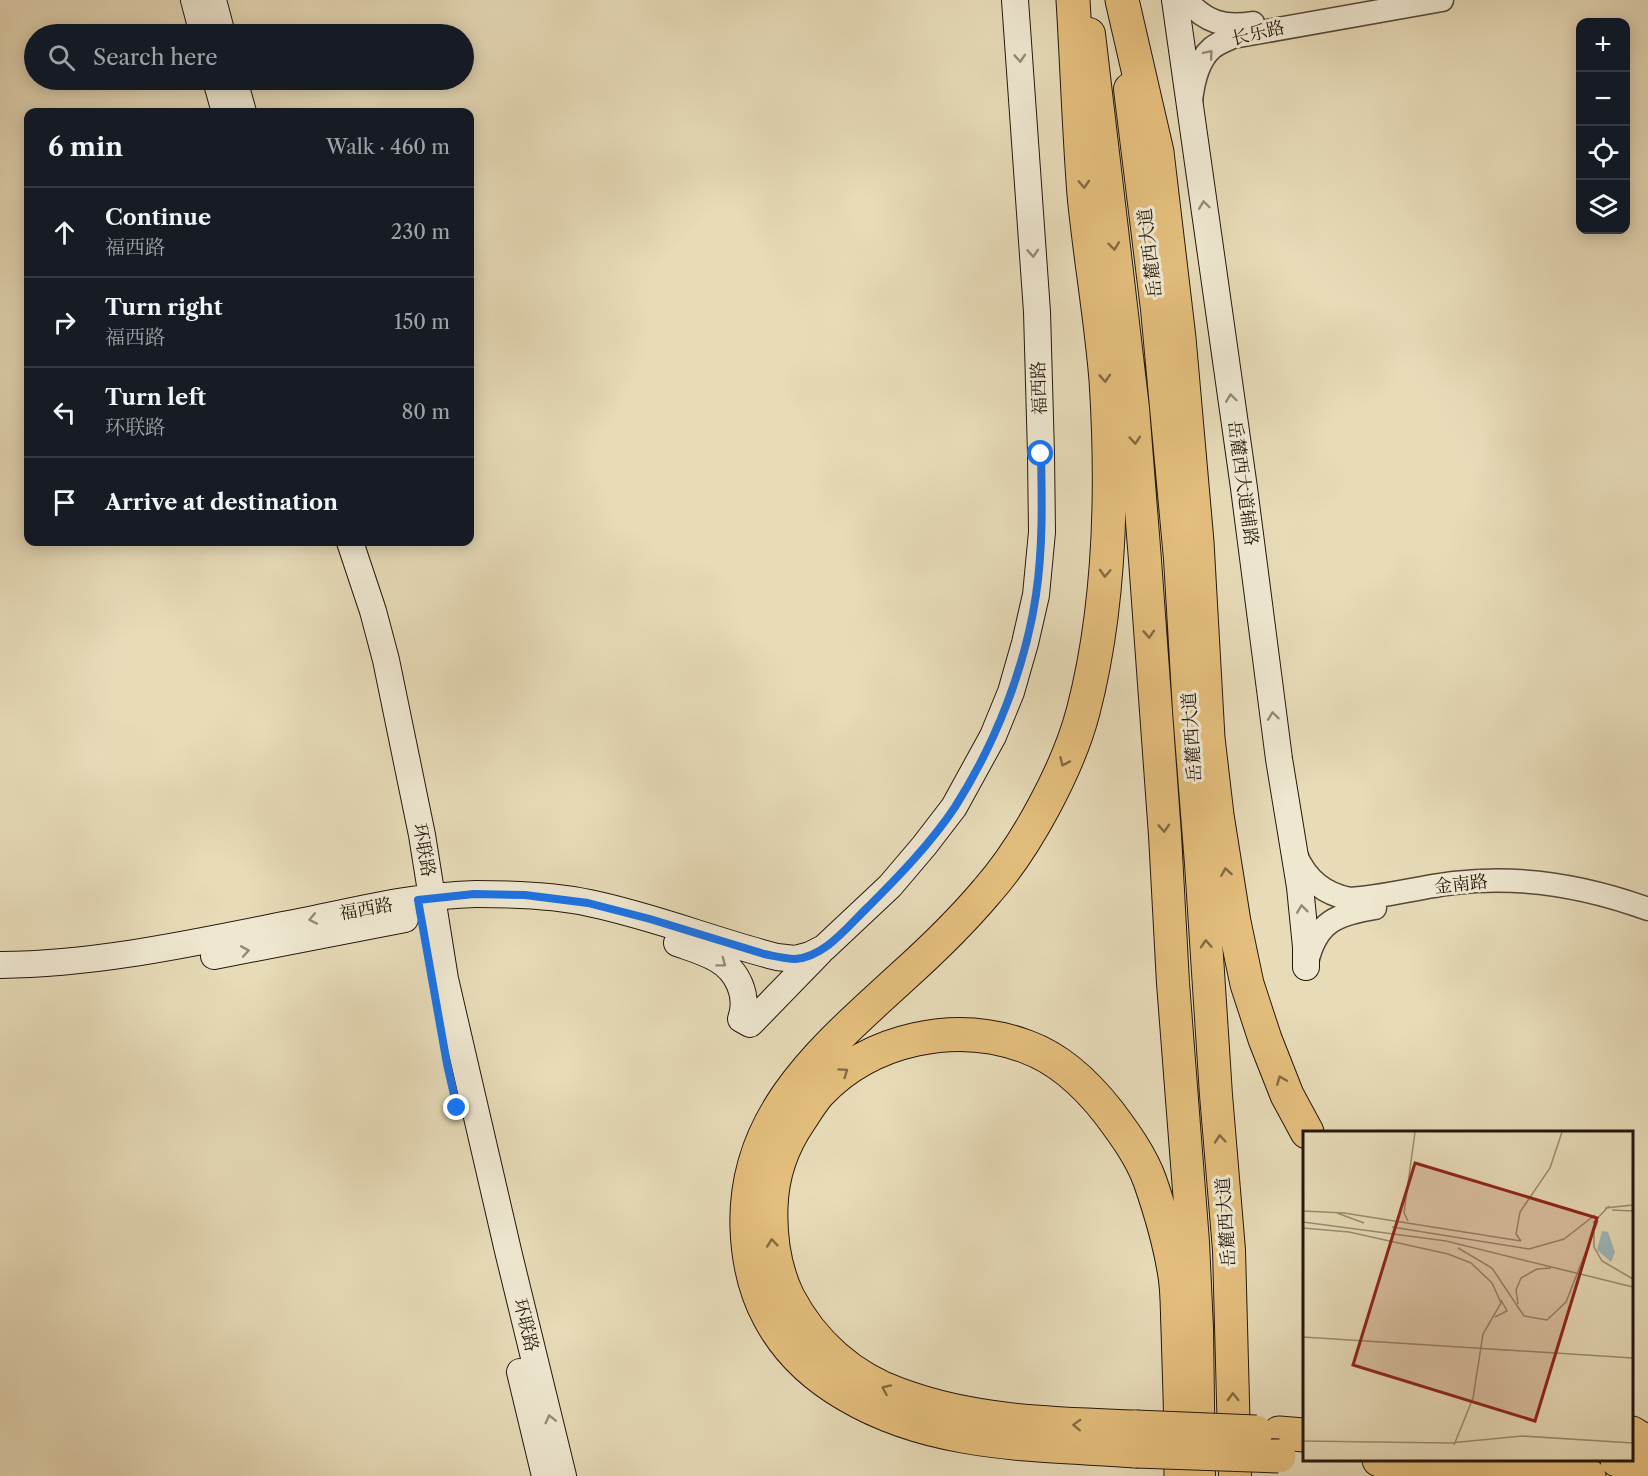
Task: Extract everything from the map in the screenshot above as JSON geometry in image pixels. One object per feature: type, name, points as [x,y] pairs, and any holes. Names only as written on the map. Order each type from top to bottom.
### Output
[{"type":"highway","points":[[1073,0],[1084,194],[1106,378],[1108,458],[1108,523],[1104,593],[1095,655],[1082,716],[1039,814],[1017,851],[991,887],[950,932],[831,1045],[803,1074],[785,1098],[767,1128],[756,1156],[747,1212],[748,1247],[764,1307],[780,1336],[794,1354],[815,1374],[869,1407],[924,1428],[992,1441],[1136,1439],[1292,1445]]},
{"type":"highway","name":"岳麓西大道","points":[[1084,0],[1132,397],[1165,835],[1173,983],[1192,1242],[1197,1329],[1199,1476]]},
{"type":"highway","points":[[1121,0],[1157,152],[1179,338],[1197,542],[1208,738],[1216,815],[1247,984],[1264,1040],[1287,1095],[1306,1131]]},
{"type":"highway","name":"岳麓西大道","points":[[1121,0],[1157,309],[1180,559],[1215,1083],[1229,1250],[1235,1476]]},
{"type":"highway","points":[[1136,1439],[1059,1424],[964,1412],[899,1395],[851,1371],[813,1336],[797,1314],[783,1285],[774,1255],[770,1224],[771,1195],[778,1163],[789,1136],[818,1094],[839,1075],[862,1059],[909,1040],[956,1034],[982,1036],[1030,1047],[1045,1055],[1077,1078],[1096,1097],[1132,1146],[1149,1178],[1164,1225],[1175,1274],[1181,1476]]},
{"type":"highway","points":[[1633,1434],[1648,1443]]},
{"type":"highway","points":[[1404,1461],[1532,1466],[1589,1476]]},
{"type":"highway","points":[[1620,1461],[1648,1469]]},
{"type":"main road","points":[[194,0],[200,24]]},
{"type":"main road","points":[[213,0],[219,24]]},
{"type":"main road","name":"福西路","points":[[0,965],[84,961],[131,954],[364,909],[427,907],[474,894],[525,895],[588,903],[777,957],[795,959],[810,956],[824,948],[890,886],[954,807],[993,736],[1011,692],[1036,595],[1042,532],[1037,312],[1015,0]]},
{"type":"main road","name":"岳麓西大道辅路","points":[[1175,0],[1244,488],[1279,759],[1304,918],[1306,967]]},
{"type":"main road","points":[[219,90],[224,108]]},
{"type":"main road","points":[[237,90],[242,108]]},
{"type":"main road","name":"环联路","points":[[333,546],[359,624],[372,674],[410,846],[445,979],[563,1476]]},
{"type":"main road","name":"环联路","points":[[351,546],[373,611],[386,660],[422,835],[427,907],[447,1064],[545,1476]]},
{"type":"main road","points":[[0,981],[41,981],[104,976],[278,945],[427,907],[533,912],[581,918],[644,931],[719,960],[733,973],[741,986],[744,1010],[741,1019],[750,1024],[824,948]]},
{"type":"street","name":"长乐路","points":[[1186,0],[1195,10],[1207,17],[1218,23],[1231,25],[1387,0]]},
{"type":"street","name":"长乐路","points":[[1191,108],[1193,83],[1203,59],[1211,49],[1233,37],[1442,0]]},
{"type":"street","name":"金南路","points":[[1294,851],[1312,881],[1331,893],[1350,899],[1452,883],[1486,880],[1522,881],[1585,889],[1648,909]]},
{"type":"street","name":"金南路","points":[[1306,967],[1313,943],[1320,931],[1338,917],[1358,911],[1454,894],[1502,890],[1558,894],[1608,905],[1648,919]]},
{"type":"route","points":[[457,1108],[418,900],[474,894],[525,895],[588,903],[650,919],[764,954],[795,959],[810,956],[824,948],[890,886],[954,807],[993,736],[1011,692],[1036,595],[1042,532],[1041,454]]}]
